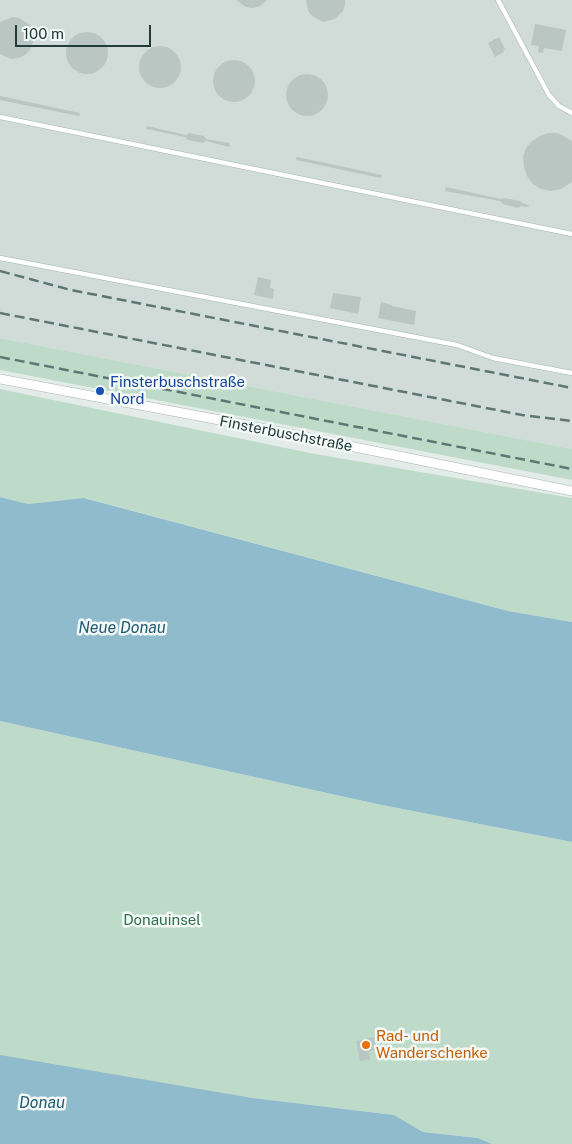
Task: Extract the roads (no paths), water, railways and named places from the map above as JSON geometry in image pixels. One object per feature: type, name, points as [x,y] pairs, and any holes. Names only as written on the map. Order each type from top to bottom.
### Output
[{"type":"street","name":"Finsterbuschstraße","points":[[0,379],[236,423],[572,491]]},
{"type":"lane","points":[[498,0],[549,95],[559,106],[572,113]]},
{"type":"lane","points":[[0,117],[572,234]]},
{"type":"lane","points":[[0,258],[457,345],[493,358],[572,373]]},
{"type":"water","name":"Neue Donau","points":[[0,497],[28,504],[84,498],[508,611],[572,622],[572,842],[377,804],[0,721]]},
{"type":"water","name":"Donau","points":[[0,1055],[253,1098],[394,1115],[423,1132],[478,1138],[492,1144],[0,1144]]},
{"type":"railway","points":[[0,271],[71,290],[572,388]]},
{"type":"railway","points":[[0,313],[522,415],[572,421]]},
{"type":"railway","points":[[0,357],[572,469]]},
{"type":"place","name":"Finsterbuschstraße Nord","points":[[100,391]]},
{"type":"place","name":"Rad- und Wanderschenke","points":[[366,1045]]},
{"type":"park label","name":"Donauinsel","points":[[162,920]]}]
